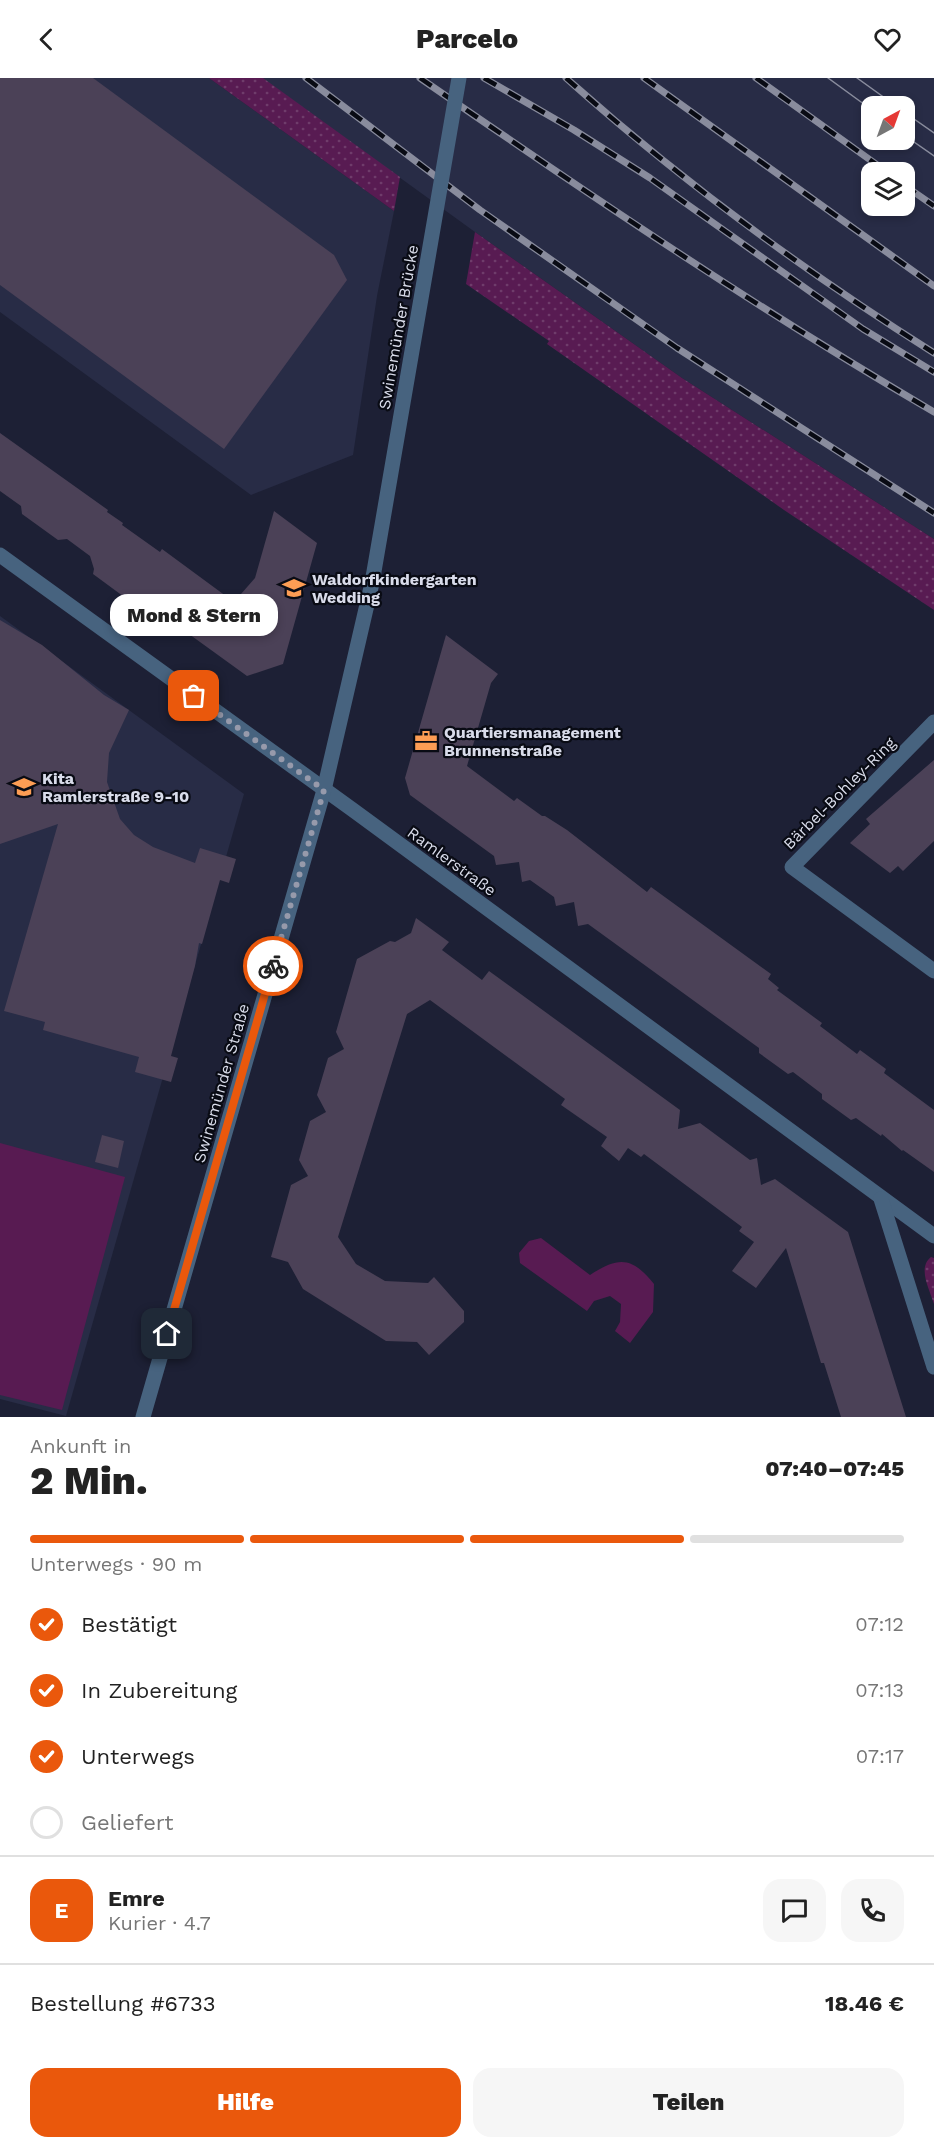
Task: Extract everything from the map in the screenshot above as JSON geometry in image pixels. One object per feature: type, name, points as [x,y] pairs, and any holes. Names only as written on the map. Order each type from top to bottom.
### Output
[{"type":"street","name":"Swinemünder Brücke","points":[[372,583],[459,78]]},
{"type":"street","name":"Ramlerstraße","points":[[0,555],[934,1236]]},
{"type":"street","name":"Swinemünder Straße","points":[[143,1417],[324,790],[372,583]]},
{"type":"street","name":"Bärbel-Bohley-Ring","points":[[934,722],[792,867],[934,971]]},
{"type":"street","points":[[881,1199],[934,1367]]},
{"type":"shaded area","points":[[0,78],[209,78],[394,211],[377,296],[353,455],[251,495],[0,312]]},
{"type":"shaded area","points":[[209,78],[263,78],[400,177],[394,211]]},
{"type":"shaded area","points":[[262,78],[934,78],[934,539],[682,378]]},
{"type":"shaded area","points":[[475,232],[682,378],[934,539],[934,610],[784,510],[547,344],[549,341],[466,284]]},
{"type":"shaded area","points":[[0,616],[244,794],[66,1416],[0,1399]]},
{"type":"shaded area","points":[[0,1143],[125,1177],[62,1410],[0,1395]]},
{"type":"shaded area","points":[[541,1238],[590,1275],[617,1262],[625,1262],[639,1269],[654,1284],[653,1312],[630,1343],[615,1331],[620,1322],[621,1304],[610,1296],[594,1301],[587,1311],[520,1263],[519,1253],[529,1241]]},
{"type":"shaded area","points":[[931,1257],[934,1258],[934,1304],[925,1273],[925,1267]]},
{"type":"building","points":[[0,78],[93,78],[334,255],[347,280],[224,449],[0,285]]},
{"type":"building","points":[[0,433],[108,510],[107,512],[123,523],[122,525],[160,552],[162,549],[234,602],[255,578],[274,511],[317,543],[283,664],[247,676],[153,608],[140,600],[131,602],[93,574],[94,569],[90,556],[67,539],[58,540],[22,514],[21,506],[0,491]]},
{"type":"building","points":[[0,620],[42,645],[104,695],[129,710],[109,753],[107,782],[120,819],[134,835],[153,847],[195,863],[200,848],[236,859],[229,883],[220,880],[202,944],[199,943],[171,1056],[178,1058],[171,1082],[135,1072],[139,1057],[43,1030],[45,1022],[4,1011],[58,824],[0,844]]},
{"type":"building","points":[[446,635],[498,674],[491,683],[467,766],[514,801],[517,798],[567,830],[647,892],[651,887],[771,974],[768,979],[779,988],[777,990],[822,1023],[820,1026],[857,1054],[860,1050],[886,1069],[884,1073],[934,1110],[934,1172],[902,1151],[882,1134],[881,1136],[856,1118],[851,1120],[822,1099],[822,1094],[793,1072],[788,1074],[759,1053],[759,1048],[588,924],[578,926],[574,902],[556,906],[554,897],[530,880],[522,882],[519,862],[496,865],[494,856],[410,795],[405,778]]},
{"type":"building","points":[[934,760],[934,841],[903,871],[898,866],[890,873],[850,843],[870,824],[866,819]]},
{"type":"building","points":[[416,918],[449,942],[442,950],[482,980],[489,971],[680,1110],[678,1129],[700,1123],[750,1160],[757,1158],[761,1185],[775,1179],[848,1232],[906,1417],[841,1417],[824,1363],[821,1363],[786,1248],[756,1288],[732,1271],[754,1242],[739,1231],[742,1227],[644,1154],[641,1157],[628,1148],[619,1161],[601,1146],[607,1137],[561,1105],[565,1099],[430,1000],[407,1014],[338,1237],[356,1264],[385,1281],[428,1283],[434,1277],[464,1311],[464,1322],[429,1355],[417,1342],[386,1341],[303,1289],[288,1262],[271,1257],[291,1185],[308,1176],[299,1160],[310,1121],[326,1112],[317,1095],[328,1058],[344,1049],[336,1032],[357,959],[390,941],[395,942],[411,933]]},
{"type":"building","points":[[102,1135],[124,1141],[118,1168],[95,1162]]},
{"type":"tram line","points":[[828,78],[861,102]]},
{"type":"tram line","points":[[857,78],[882,96]]},
{"type":"tram line","points":[[915,120],[934,133]]},
{"type":"tram line","points":[[915,143],[934,156]]},
{"type":"railway","points":[[306,78],[480,210],[677,348],[934,513]]},
{"type":"railway","points":[[420,78],[674,250],[803,333],[934,412]]},
{"type":"railway","points":[[484,78],[574,130],[650,178],[863,329],[934,372]]},
{"type":"railway","points":[[566,78],[653,152],[744,223],[838,290],[934,353]]},
{"type":"railway","points":[[644,78],[934,286]]},
{"type":"railway","points":[[756,78],[873,162]]},
{"type":"railway","points":[[915,193],[934,206]]},
{"type":"way so far","points":[[194,696],[324,790],[273,966]]},
{"type":"place","name":"Waldorfkindergarten Wedding","points":[[294,588]]},
{"type":"place","name":"Mond & Stern","points":[[194,696]]},
{"type":"place","name":"Quartiersmanagement Brunnenstraße","points":[[426,741]]},
{"type":"place","name":"Kita Ramlerstraße 9-10","points":[[24,787]]},
{"type":"route","points":[[167,1334],[273,966]]}]
